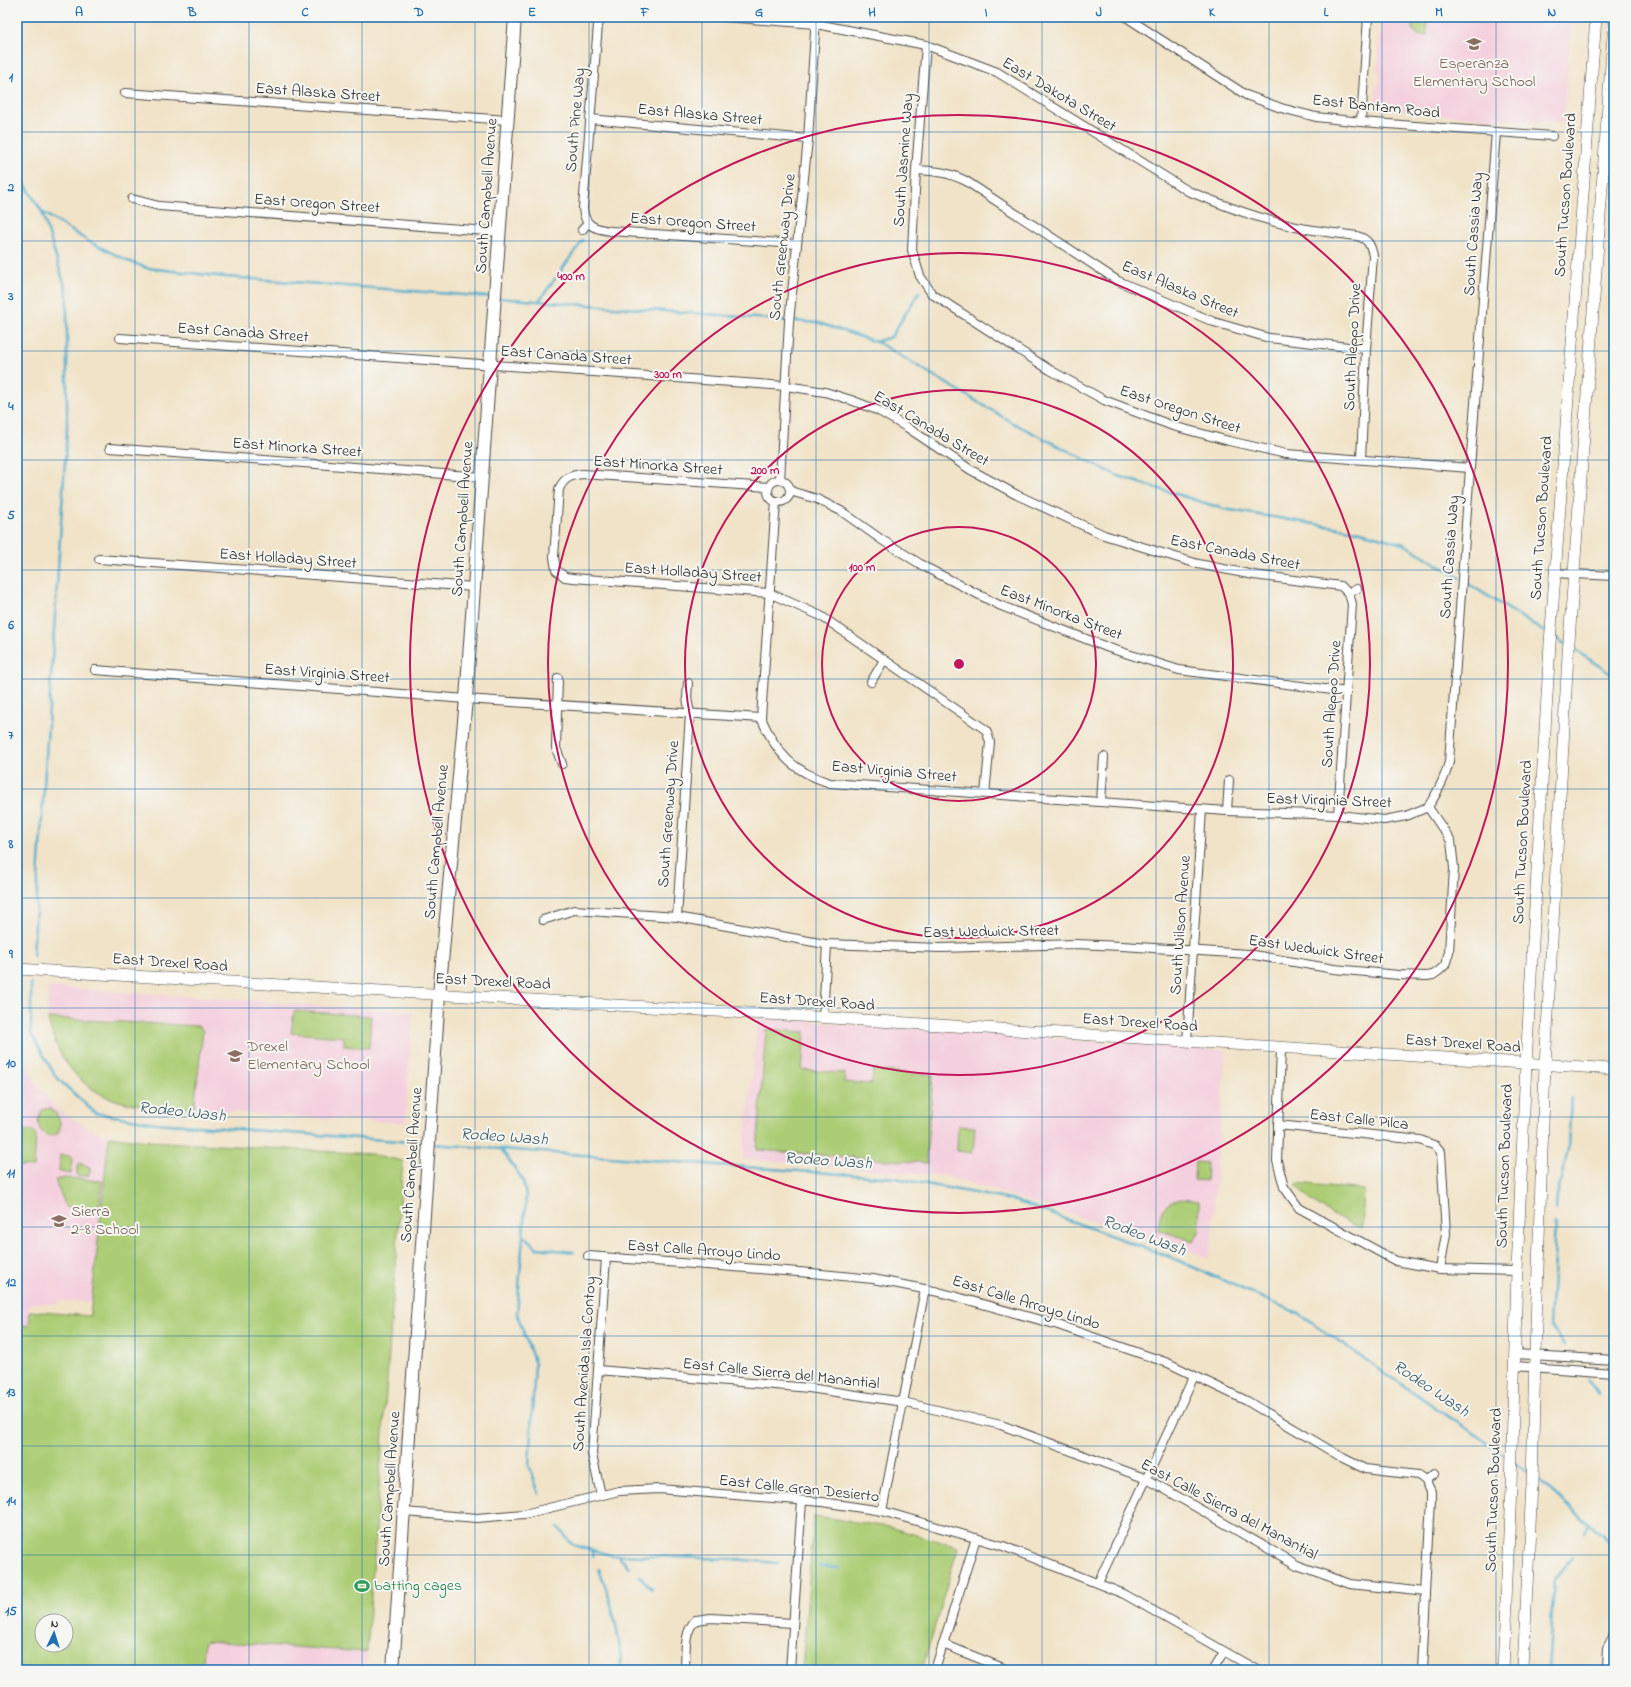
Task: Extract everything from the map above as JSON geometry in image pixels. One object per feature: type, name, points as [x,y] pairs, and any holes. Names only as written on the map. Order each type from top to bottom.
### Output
[{"type":"main road","name":"South Campbell Avenue","points":[[393,1670],[439,995],[466,699],[516,17]]},
{"type":"main road","name":"South Tucson Boulevard","points":[[1503,1670],[1526,1064],[1554,573],[1596,17]]},
{"type":"main road","points":[[1523,1670],[1532,1484],[1545,1065],[1568,655],[1614,23]]},
{"type":"main road","name":"East Drexel Road","points":[[17,969],[823,1018],[1614,1069]]},
{"type":"street","name":"South Pine Way","points":[[589,224],[584,218],[583,208],[598,25],[602,17]]},
{"type":"street","name":"East Dakota Street","points":[[725,17],[816,20],[926,45],[997,72],[1188,191],[1265,219],[1296,227],[1369,239]]},
{"type":"street","name":"East Bantam Road","points":[[1126,17],[1246,95],[1280,108],[1316,117],[1361,122],[1552,136]]},
{"type":"street","points":[[1361,122],[1368,17]]},
{"type":"street","name":"South Greenway Drive","points":[[780,480],[789,322],[808,139],[816,20]]},
{"type":"street","name":"South Jasmine Way","points":[[920,276],[912,250],[916,170],[926,45]]},
{"type":"street","name":"East Alaska Street","points":[[125,93],[508,120]]},
{"type":"street","name":"East Alaska Street","points":[[590,119],[808,139]]},
{"type":"street","name":"South Cassia Way","points":[[1428,807],[1439,790],[1445,777],[1449,762],[1496,132]]},
{"type":"street","name":"East Alaska Street","points":[[916,170],[939,171],[952,174],[966,181],[1118,281],[1214,322],[1269,338],[1366,349]]},
{"type":"street","name":"East Oregon Street","points":[[132,198],[159,206],[500,232]]},
{"type":"street","points":[[582,230],[589,224]]},
{"type":"street","name":"East Oregon Street","points":[[589,224],[599,229],[611,231],[796,244]]},
{"type":"street","name":"South Aleppo Drive","points":[[1361,459],[1366,349],[1373,256],[1369,239]]},
{"type":"street","name":"East Oregon Street","points":[[920,276],[932,294],[954,310],[1050,370],[1104,400],[1173,426],[1286,454],[1470,468]]},
{"type":"street","name":"East Canada Street","points":[[120,338],[786,386],[832,394],[877,410],[908,428],[971,470],[1010,492],[1104,535],[1198,564],[1254,575],[1334,584],[1341,586],[1349,594]]},
{"type":"street","name":"East Minorka Street","points":[[110,448],[482,477]]},
{"type":"street","name":"East Minorka Street","points":[[556,570],[554,557],[559,489],[562,482],[569,477],[583,474],[768,488]]},
{"type":"street","points":[[780,480],[788,484],[790,491],[788,498],[785,500],[776,501],[769,496],[768,488],[774,481],[780,480]]},
{"type":"street","name":"East Minorka Street","points":[[790,491],[818,499],[841,510],[882,540],[925,567],[999,605],[1109,648],[1180,670],[1347,692]]},
{"type":"street","points":[[761,718],[776,501]]},
{"type":"street","name":"East Holladay Street","points":[[100,559],[474,587]]},
{"type":"street","name":"East Holladay Street","points":[[556,570],[565,577],[573,578],[769,593],[821,616],[987,729],[990,742],[985,794]]},
{"type":"street","points":[[1554,573],[1614,576]]},
{"type":"street","points":[[1349,594],[1356,589]]},
{"type":"street","name":"South Aleppo Drive","points":[[1338,815],[1352,604],[1349,594]]},
{"type":"street","points":[[871,682],[884,660]]},
{"type":"street","name":"East Virginia Street","points":[[95,670],[466,699],[761,718],[777,748],[794,767],[813,777],[830,783],[1227,812],[1338,815],[1384,820],[1406,816],[1428,807]]},
{"type":"street","points":[[558,678],[556,748],[562,764]]},
{"type":"street","points":[[688,683],[687,698],[690,714]]},
{"type":"street","name":"South Greenway Drive","points":[[677,917],[690,714]]},
{"type":"street","points":[[1101,802],[1104,757]]},
{"type":"street","points":[[1227,812],[1229,780]]},
{"type":"street","name":"East Wedwick Street","points":[[543,920],[574,910],[677,917],[827,944],[968,948],[1076,944],[1248,954],[1334,969],[1427,976],[1442,971],[1448,959],[1454,868],[1451,841],[1428,807]]},
{"type":"street","name":"South Wilson Avenue","points":[[1187,1042],[1202,810]]},
{"type":"street","points":[[823,1018],[827,944]]},
{"type":"street","points":[[1281,1048],[1277,1161],[1284,1187],[1300,1208],[1396,1261],[1440,1269],[1517,1271]]},
{"type":"street","name":"East Calle Pilca","points":[[1278,1125],[1439,1143],[1441,1152],[1446,1234],[1440,1269]]},
{"type":"street","name":"East Calle Arroyo Lindo","points":[[588,1256],[873,1279],[925,1289],[1058,1325],[1168,1363],[1247,1401],[1342,1458],[1365,1469],[1418,1475],[1425,1480]]},
{"type":"street","name":"South Avenida Isla Contoy","points":[[602,1495],[592,1454],[606,1258]]},
{"type":"street","points":[[882,1511],[925,1289]]},
{"type":"street","points":[[1515,1354],[1535,1354],[1614,1360]]},
{"type":"street","points":[[1515,1366],[1614,1373]]},
{"type":"street","name":"East Calle Sierra del Manantial","points":[[598,1370],[809,1388],[903,1402],[1001,1425],[1147,1479],[1297,1565],[1350,1584],[1426,1592]]},
{"type":"street","points":[[1098,1584],[1194,1376]]},
{"type":"street","points":[[1422,1670],[1431,1500],[1431,1492],[1425,1480],[1434,1474]]},
{"type":"street","name":"East Calle Gran Desierto","points":[[404,1512],[477,1518],[505,1516],[524,1514],[619,1491],[659,1489],[802,1500],[882,1511],[1003,1546],[1124,1594],[1257,1670]]},
{"type":"street","points":[[790,1670],[792,1623],[802,1500]]},
{"type":"street","points":[[935,1670],[976,1538]]},
{"type":"street","points":[[685,1670],[688,1637],[693,1618],[792,1623]]},
{"type":"street","points":[[1606,1670],[1607,1649],[1614,1636]]},
{"type":"street","points":[[943,1644],[1008,1670]]},
{"type":"street","points":[[1213,1670],[1224,1652]]},
{"type":"shaded area","name":"Esperanza Elementary School","points":[[1381,17],[1571,17],[1564,123],[1546,120],[1541,120],[1538,122],[1417,113],[1415,111],[1405,110],[1402,112],[1381,111],[1382,108],[1375,104],[1376,86],[1379,84],[1380,79],[1380,74],[1377,71]]},
{"type":"shaded area","name":"Drexel Elementary School","points":[[49,987],[413,1012],[405,1123],[284,1116],[134,1104],[115,1100],[88,1087],[78,1079],[64,1062],[58,1051],[50,1029],[47,1008]]},
{"type":"shaded area","points":[[758,1018],[1226,1050],[1210,1258],[947,1176],[743,1159]]},
{"type":"shaded area","name":"Sierra 2-8 School","points":[[17,1031],[25,1061],[33,1078],[43,1093],[54,1105],[69,1117],[87,1128],[106,1135],[108,1140],[92,1302],[59,1301],[59,1304],[30,1303],[29,1326],[17,1325]]},
{"type":"shaded area","points":[[205,1641],[367,1652],[366,1670],[202,1670]]},
{"type":"green space","points":[[1413,20],[1427,20],[1427,36],[1418,35],[1412,28]]},
{"type":"green space","points":[[294,1011],[371,1016],[369,1048],[344,1046],[344,1037],[291,1033]]},
{"type":"green space","points":[[48,1018],[199,1026],[203,1031],[194,1108],[127,1103],[112,1099],[85,1084],[65,1061],[52,1033]]},
{"type":"green space","points":[[766,1029],[805,1032],[802,1070],[845,1073],[844,1082],[872,1084],[873,1070],[933,1075],[926,1158],[927,1163],[757,1150]]},
{"type":"green space","points":[[50,1108],[56,1113],[60,1125],[57,1134],[52,1136],[40,1130],[38,1120],[42,1110]]},
{"type":"green space","points":[[958,1126],[975,1127],[973,1153],[957,1151]]},
{"type":"green space","points":[[17,1130],[33,1131],[36,1135],[34,1167],[17,1166]]},
{"type":"green space","points":[[109,1136],[148,1141],[371,1154],[403,1161],[367,1652],[205,1641],[202,1670],[17,1670],[17,1325],[29,1326],[30,1311],[90,1316]]},
{"type":"green space","points":[[60,1155],[72,1156],[71,1174],[59,1172]]},
{"type":"green space","points":[[1195,1162],[1207,1163],[1206,1181],[1194,1180]]},
{"type":"green space","points":[[79,1163],[90,1167],[88,1176],[77,1176],[77,1165]]},
{"type":"green space","points":[[65,1178],[102,1181],[99,1209],[66,1207],[55,1180]]},
{"type":"green space","points":[[1298,1183],[1364,1190],[1362,1229],[1335,1216],[1318,1205],[1302,1193],[1296,1185]]},
{"type":"green space","points":[[1180,1199],[1199,1201],[1200,1231],[1193,1241],[1159,1230],[1162,1210],[1169,1204]]},
{"type":"green space","points":[[814,1516],[889,1527],[958,1547],[922,1670],[802,1670]]},
{"type":"waterway","points":[[17,171],[42,212],[67,293],[67,430],[33,956]]},
{"type":"waterway","points":[[42,212],[88,241],[128,261],[147,268],[226,277],[491,297]]},
{"type":"waterway","points":[[539,301],[583,240]]},
{"type":"waterway","points":[[875,342],[891,337],[919,292]]},
{"type":"waterway","points":[[498,298],[819,323],[879,343],[1013,423],[1118,476],[1224,509],[1357,531],[1404,544],[1460,578]]},
{"type":"waterway","points":[[1464,581],[1548,634]]},
{"type":"waterway","points":[[1554,637],[1565,644]]},
{"type":"waterway","points":[[1571,647],[1614,676]]},
{"type":"waterway","name":"Rodeo Wash","points":[[31,983],[31,1033],[56,1077],[95,1113],[156,1123],[425,1143]]},
{"type":"waterway","points":[[1556,1209],[1557,1196],[1568,1149],[1571,1098]]},
{"type":"waterway","name":"Rodeo Wash","points":[[432,1144],[895,1178],[1016,1201],[1170,1257],[1299,1314],[1508,1457]]},
{"type":"waterway","points":[[501,1149],[523,1180],[526,1197],[517,1314],[535,1364],[529,1465],[539,1494]]},
{"type":"waterway","points":[[1556,1224],[1550,1326],[1565,1345]]},
{"type":"waterway","points":[[524,1236],[537,1248],[574,1252]]},
{"type":"waterway","points":[[1588,1379],[1598,1394]]},
{"type":"waterway","name":"Rodeo Wash","points":[[1515,1462],[1528,1472]]},
{"type":"waterway","name":"Rodeo Wash","points":[[1536,1478],[1614,1545]]},
{"type":"waterway","points":[[1584,1532],[1589,1523]]},
{"type":"waterway","points":[[558,1527],[573,1545],[611,1555],[733,1559],[778,1563]]},
{"type":"waterway","points":[[591,1550],[593,1556]]},
{"type":"waterway","points":[[618,1556],[630,1568]]},
{"type":"waterway","points":[[1548,1670],[1554,1580],[1572,1558]]},
{"type":"waterway","points":[[820,1566],[839,1568]]},
{"type":"waterway","points":[[599,1569],[608,1593],[617,1632],[621,1658],[621,1670]]},
{"type":"waterway","points":[[639,1576],[652,1589]]},
{"type":"place","name":"Esperanza Elementary School","points":[[1474,44]]},
{"type":"place","name":"Drexel Elementary School","points":[[235,1056]]},
{"type":"place","name":"Sierra 2-8 School","points":[[59,1221]]},
{"type":"place","name":"batting cages","points":[[362,1586]]}]
